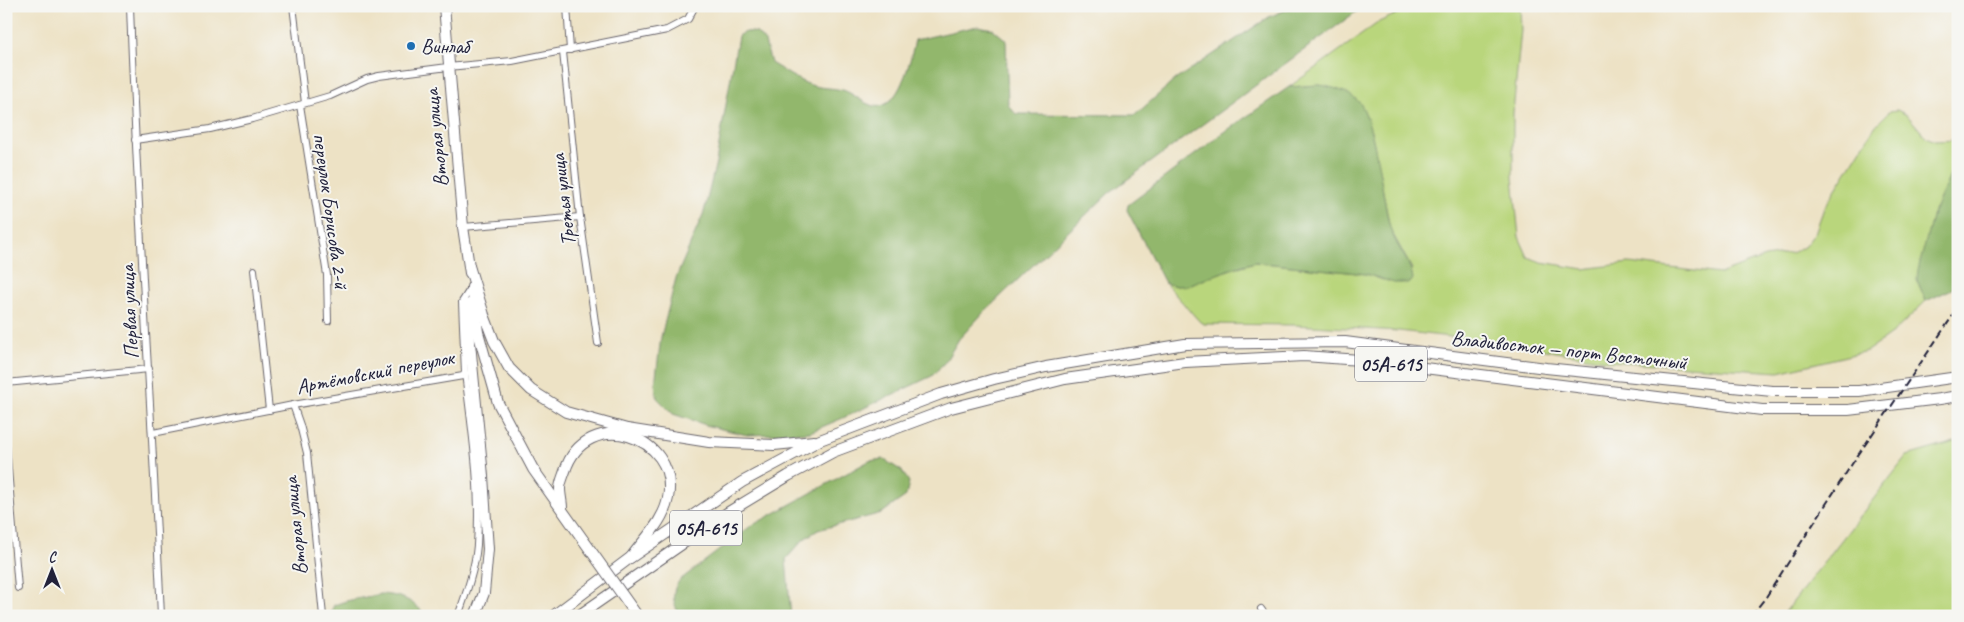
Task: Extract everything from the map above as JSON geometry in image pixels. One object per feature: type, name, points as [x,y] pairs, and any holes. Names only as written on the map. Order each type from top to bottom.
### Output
[{"type":"main road","name":"Вторая улица","points":[[444,6],[463,227],[469,266]]},
{"type":"main road","points":[[469,266],[470,343],[488,548],[484,593],[475,616]]},
{"type":"main road","points":[[469,266],[491,332],[509,368],[531,390],[566,412],[627,429],[709,442],[774,445],[820,440]]},
{"type":"main road","points":[[469,266],[478,332],[498,403],[532,469],[637,615]]},
{"type":"main road","name":"Владивосток — порт Восточный","points":[[553,616],[630,558],[742,482],[820,440],[917,403],[994,379],[1046,367],[1185,344],[1345,342],[1546,368],[1772,391],[1859,391],[1958,377]]},
{"type":"main road","name":"Владивосток — порт Восточный","points":[[580,614],[727,513],[788,476],[833,452],[951,408],[1065,379],[1185,362],[1304,356],[1360,360],[1762,410],[1848,410],[1958,396]]},
{"type":"main road","points":[[563,512],[560,488],[567,464],[578,447],[599,435],[617,432],[635,438],[653,449],[665,465],[669,480],[668,499],[661,519],[630,558]]},
{"type":"street","name":"Первая улица","points":[[130,6],[135,140],[153,433],[161,616]]},
{"type":"street","name":"переулок Борисова 2-й","points":[[293,6],[302,104],[327,275],[328,321]]},
{"type":"street","name":"Третья улица","points":[[567,6],[567,51],[580,217],[598,344]]},
{"type":"street","points":[[135,140],[210,129],[252,120],[330,96],[378,76],[512,61],[667,30],[688,19],[695,6]]},
{"type":"street","points":[[463,227],[580,217]]},
{"type":"street","name":"Артёмовский переулок","points":[[254,270],[269,410]]},
{"type":"street","name":"Артёмовский переулок","points":[[153,433],[293,405],[463,376],[465,373],[462,302],[469,291]]},
{"type":"street","points":[[6,383],[149,369]]},
{"type":"street","points":[[458,616],[467,591],[477,547],[478,516],[476,457],[465,373]]},
{"type":"street","name":"Вторая улица","points":[[293,405],[307,453],[323,616]]},
{"type":"street","points":[[6,445],[18,588]]},
{"type":"street","points":[[1261,609],[1266,616]]},
{"type":"green space","points":[[1295,6],[1364,6],[1109,193],[984,312],[959,339],[945,362],[932,376],[810,432],[747,435],[709,426],[673,414],[657,398],[655,384],[661,337],[676,278],[704,212],[716,162],[738,36],[740,34],[747,32],[757,33],[765,42],[771,63],[798,80],[813,86],[846,91],[873,106],[882,106],[890,101],[903,82],[915,40],[978,26],[993,29],[1006,40],[1008,105],[1016,114],[1135,115],[1175,80],[1269,17]]},
{"type":"green space","points":[[1414,6],[1520,6],[1521,30],[1513,113],[1513,177],[1519,237],[1528,257],[1541,262],[1584,269],[1629,263],[1720,274],[1765,257],[1791,253],[1804,247],[1815,233],[1824,208],[1876,125],[1890,111],[1897,110],[1907,115],[1926,137],[1935,141],[1958,140],[1958,158],[1933,214],[1917,280],[1926,301],[1894,332],[1867,351],[1779,372],[1609,361],[1510,344],[1399,331],[1295,325],[1204,324],[1200,322],[1165,283],[1176,286],[1255,262],[1366,274],[1383,280],[1412,269],[1390,229],[1371,130],[1320,85],[1289,87],[1379,22]]},
{"type":"green space","points":[[1320,85],[1345,92],[1358,101],[1364,110],[1373,141],[1390,227],[1412,272],[1413,279],[1410,283],[1394,283],[1366,274],[1255,262],[1233,268],[1187,286],[1165,283],[1127,210],[1128,205],[1226,131],[1289,87]]},
{"type":"green space","points":[[1958,158],[1958,281],[1952,289],[1926,301],[1917,280],[1918,270],[1933,214]]},
{"type":"green space","points":[[1958,441],[1958,616],[1782,616],[1907,456]]},
{"type":"green space","points":[[883,459],[902,471],[909,482],[906,496],[882,513],[818,530],[804,539],[786,559],[791,616],[680,616],[676,607],[674,593],[680,580],[751,526],[869,461]]},
{"type":"green space","points":[[381,594],[407,600],[427,616],[329,616],[334,605]]},
{"type":"railway","points":[[1751,616],[1766,597],[1852,464],[1958,308]]},
{"type":"place","name":"Винлаб","points":[[411,46]]}]
